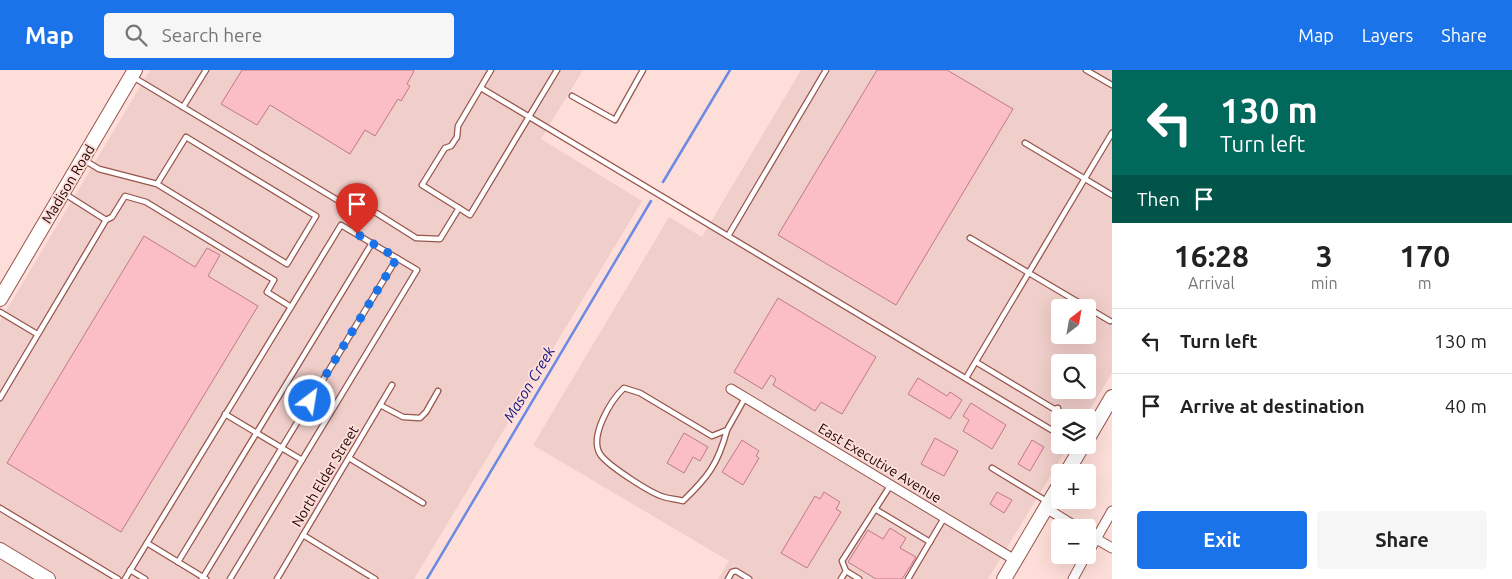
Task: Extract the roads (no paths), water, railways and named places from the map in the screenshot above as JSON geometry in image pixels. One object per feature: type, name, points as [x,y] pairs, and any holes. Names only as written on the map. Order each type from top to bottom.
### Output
[{"type":"street","name":"Madison Road","points":[[0,299],[134,73]]},
{"type":"street","name":"East Executive Avenue","points":[[731,389],[1015,560]]},
{"type":"street","points":[[1096,422],[1112,396]]},
{"type":"street","points":[[1004,579],[1051,500]]},
{"type":"street","points":[[1048,505],[1066,519]]},
{"type":"street","points":[[1112,511],[1096,539],[1112,548]]},
{"type":"street","points":[[0,550],[48,579]]},
{"type":"street","points":[[1073,579],[1081,564]]},
{"type":"lane","points":[[183,107],[206,70]]},
{"type":"lane","points":[[491,70],[458,126],[457,137],[451,146],[445,148],[422,185],[470,215],[557,70]]},
{"type":"lane","points":[[572,96],[615,120],[644,70]]},
{"type":"lane","points":[[728,236],[826,70]]},
{"type":"lane","points":[[1086,70],[1112,84]]},
{"type":"lane","points":[[134,73],[183,107],[339,201],[358,202],[416,238],[440,239],[460,208]]},
{"type":"lane","points":[[481,88],[1051,430]]},
{"type":"lane","points":[[966,378],[1112,133]]},
{"type":"lane","points":[[83,159],[99,169],[157,184],[287,264],[316,216],[186,138],[157,184]]},
{"type":"lane","points":[[1025,143],[1112,195]]},
{"type":"lane","points":[[63,193],[106,220]]},
{"type":"lane","points":[[0,398],[106,220],[112,218],[125,196],[146,202],[274,280],[267,292],[291,307]]},
{"type":"lane","points":[[125,579],[341,225],[417,270],[230,579]]},
{"type":"lane","points":[[970,238],[1110,321]]},
{"type":"lane","points":[[178,562],[372,243]]},
{"type":"lane","points":[[146,543],[204,578],[397,258]]},
{"type":"lane","points":[[0,312],[37,334]]},
{"type":"lane","points":[[976,362],[1054,409],[1058,408]]},
{"type":"lane","name":"North Elder Street","points":[[277,579],[392,385]]},
{"type":"lane","points":[[727,430],[712,436],[640,393],[624,388],[613,398],[596,441],[600,454],[625,476],[662,497],[683,501],[702,483],[720,457],[727,430],[745,398]]},
{"type":"lane","points":[[380,405],[403,417],[420,418],[426,412],[438,391]]},
{"type":"lane","points":[[225,414],[302,460]]},
{"type":"lane","points":[[349,458],[423,503]]},
{"type":"lane","points":[[992,468],[1048,505]]},
{"type":"lane","points":[[859,579],[846,571],[842,562],[890,486]]},
{"type":"lane","points":[[0,508],[118,579]]},
{"type":"lane","points":[[876,510],[930,542]]},
{"type":"lane","points":[[908,579],[944,518]]},
{"type":"lane","points":[[303,535],[375,579]]},
{"type":"lane","points":[[130,570],[145,579]]},
{"type":"lane","points":[[728,579],[732,572],[736,571],[749,579]]},
{"type":"lane","points":[[841,579],[846,571]]},
{"type":"waterway","name":"Mason Creek","points":[[663,182],[730,70]]},
{"type":"waterway","name":"Mason Creek","points":[[427,579],[651,201]]}]
